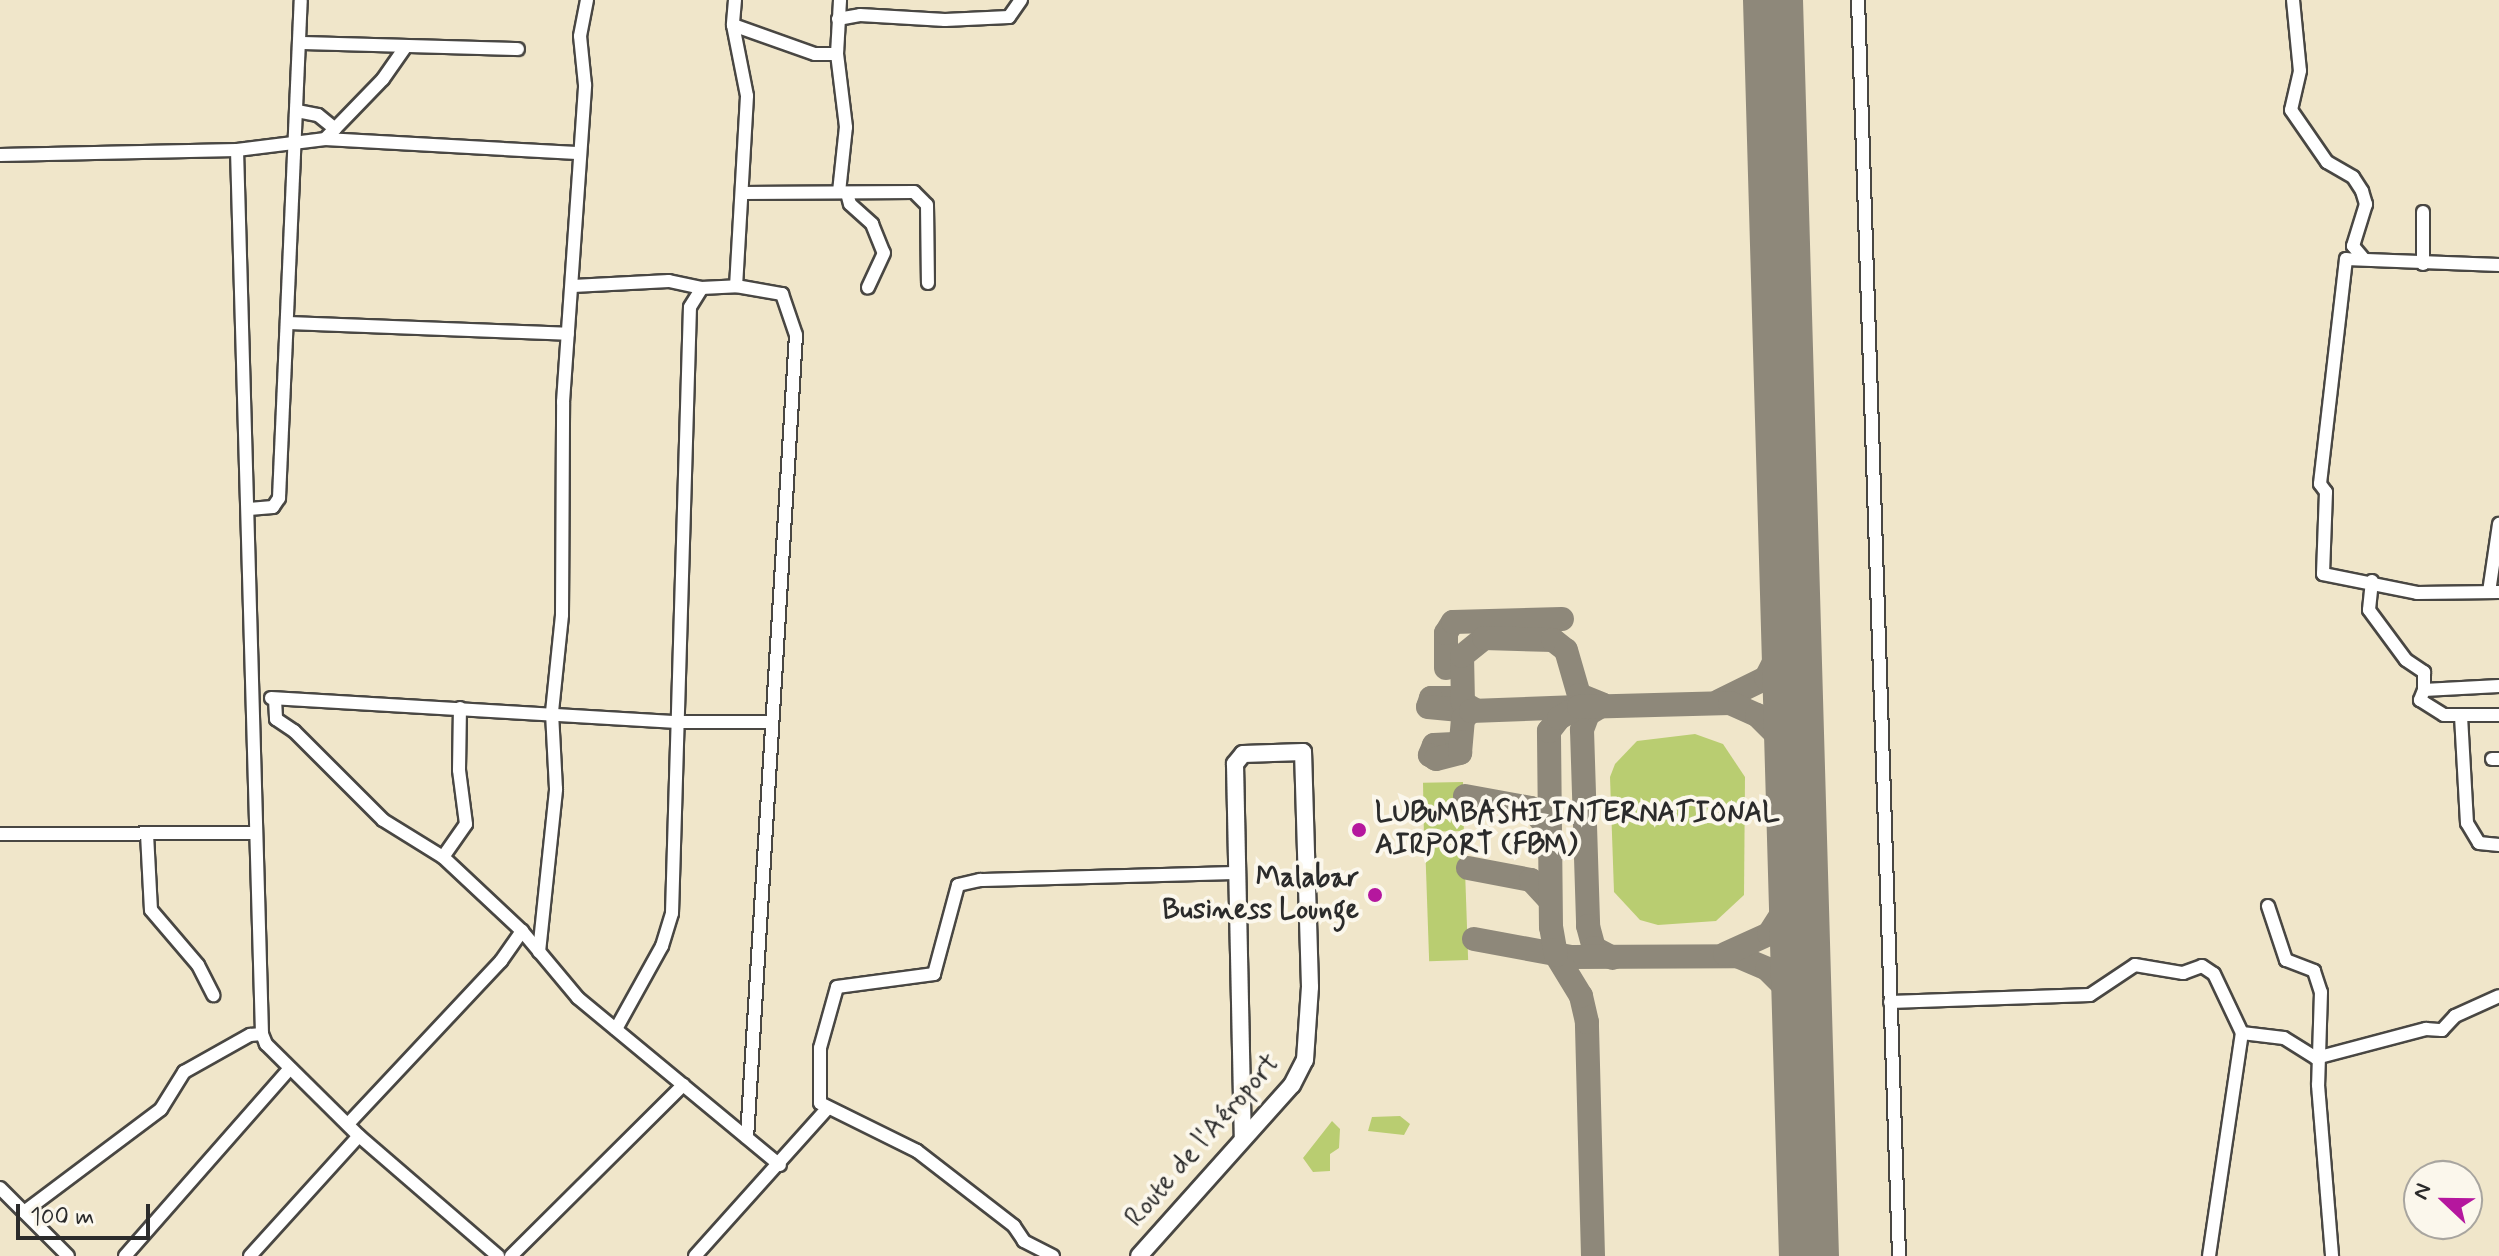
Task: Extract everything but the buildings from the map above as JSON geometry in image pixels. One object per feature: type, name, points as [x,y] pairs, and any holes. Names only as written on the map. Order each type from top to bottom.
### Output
[{"type":"main road","name":"Route de l'Aéroport","points":[[1139,1256],[1292,1085],[1308,1049],[1305,753],[1243,754],[1235,764],[1237,873]]},
{"type":"main road","points":[[1237,873],[1243,1138]]},
{"type":"street","points":[[249,509],[278,502],[301,0]]},
{"type":"street","points":[[539,952],[556,789],[552,712],[562,615],[561,467],[573,286],[577,153],[585,85],[580,36],[587,0]]},
{"type":"street","points":[[735,0],[733,25],[747,96],[736,286]]},
{"type":"street","points":[[840,0],[837,54],[846,127],[843,192],[882,243],[882,262],[868,288]]},
{"type":"street","points":[[838,19],[860,15],[945,20],[1009,17],[1021,0]]},
{"type":"street","points":[[1858,0],[1899,1256]]},
{"type":"street","points":[[2293,0],[2300,71],[2291,110],[2327,162],[2346,171],[2362,191],[2366,204],[2353,246],[2364,259]]},
{"type":"street","points":[[733,25],[815,54],[837,54]]},
{"type":"street","points":[[300,43],[518,49]]},
{"type":"street","points":[[330,134],[383,79],[405,47]]},
{"type":"street","points":[[297,111],[318,115],[330,134]]},
{"type":"street","points":[[0,155],[237,150],[294,143],[330,134],[577,153]]},
{"type":"street","points":[[237,150],[239,334],[255,697],[254,833],[265,992],[262,1034],[290,1068],[359,1136],[498,1256]]},
{"type":"street","points":[[742,193],[843,192],[922,197],[927,205],[928,283]]},
{"type":"street","points":[[2423,212],[2423,264]]},
{"type":"street","points":[[2499,265],[2346,259],[2320,484],[2326,492],[2323,574],[2372,581],[2417,593],[2494,592],[2499,524]]},
{"type":"street","points":[[573,286],[669,281],[702,288],[736,286],[782,294],[796,335],[747,1138]]},
{"type":"street","points":[[616,1029],[662,946],[672,913],[681,722],[680,559],[691,371],[690,307],[702,288]]},
{"type":"street","points":[[288,323],[568,334]]},
{"type":"street","points":[[2372,581],[2369,610],[2406,660],[2424,672],[2423,703],[2444,715],[2499,715]]},
{"type":"street","points":[[2424,690],[2499,686]]},
{"type":"street","points":[[255,697],[552,712],[681,722],[772,722]]},
{"type":"street","points":[[275,699],[276,719],[294,731],[383,820],[443,857],[522,931],[578,998],[780,1165]]},
{"type":"street","points":[[443,857],[466,824],[459,770],[460,708]]},
{"type":"street","points":[[2461,716],[2467,823],[2479,843],[2499,845]]},
{"type":"street","points":[[0,834],[254,833]]},
{"type":"street","points":[[147,834],[151,910],[198,965],[213,995]]},
{"type":"street","points":[[1053,1256],[1024,1241],[1014,1226],[917,1151],[820,1103],[820,1048],[837,987],[934,974],[958,885],[980,880],[1237,873]]},
{"type":"street","points":[[2268,906],[2286,960],[2317,974],[2323,1015],[2316,1058],[2332,1256]]},
{"type":"street","points":[[348,1124],[501,961],[522,931]]},
{"type":"street","points":[[1890,1002],[2090,995],[2135,965],[2183,973],[2202,966],[2214,974],[2242,1033],[2209,1256]]},
{"type":"street","points":[[2242,1033],[2284,1038],[2316,1058],[2426,1029],[2442,1030],[2455,1016],[2499,996]]},
{"type":"street","points":[[24,1212],[161,1109],[184,1072],[250,1035],[262,1034]]},
{"type":"street","points":[[125,1256],[290,1068]]},
{"type":"street","points":[[511,1256],[683,1085]]},
{"type":"street","points":[[695,1256],[828,1108]]},
{"type":"street","points":[[250,1256],[359,1136]]},
{"type":"street","points":[[0,1188],[68,1256]]},
{"type":"green space","points":[[1695,734],[1723,744],[1745,777],[1744,895],[1716,921],[1658,925],[1640,920],[1614,892],[1610,777],[1615,764],[1637,741]]},
{"type":"green space","points":[[1463,782],[1464,831],[1424,832],[1423,783]]},
{"type":"green space","points":[[1464,841],[1468,960],[1429,961],[1425,842]]},
{"type":"green space","points":[[1400,1116],[1410,1124],[1404,1135],[1368,1131],[1372,1117]]},
{"type":"green space","points":[[1332,1121],[1340,1129],[1339,1148],[1330,1154],[1330,1171],[1313,1172],[1303,1158]]},
{"type":"taxiway","points":[[1446,668],[1446,633],[1453,622],[1562,619]]},
{"type":"taxiway","points":[[1719,701],[1766,678],[1791,629]]},
{"type":"taxiway","points":[[1475,710],[1463,703],[1462,656],[1484,638],[1553,640],[1566,650],[1579,695],[1601,704]]},
{"type":"taxiway","points":[[1454,698],[1431,698],[1428,707],[1471,711]]},
{"type":"taxiway","points":[[1593,1256],[1587,1022],[1581,996],[1556,955],[1551,927],[1549,731],[1559,718],[1579,707],[1730,703],[1757,715],[1782,740],[1796,785]]},
{"type":"taxiway","points":[[1603,705],[1588,714],[1582,730],[1588,926],[1594,948],[1613,958]]},
{"type":"taxiway","points":[[1454,744],[1434,745],[1430,755],[1436,759],[1460,753],[1463,719],[1471,711],[1578,707]]},
{"type":"taxiway","points":[[1465,796],[1531,808],[1548,828]]},
{"type":"taxiway","points":[[1468,868],[1531,880],[1549,899]]},
{"type":"taxiway","points":[[1725,954],[1769,934],[1799,887]]},
{"type":"taxiway","points":[[1474,939],[1571,957],[1737,956],[1767,969],[1783,985],[1803,1031]]},
{"type":"runway","points":[[1773,0],[1809,1256]]},
{"type":"place","name":"LUBuMBASHI INTERNATIONAL AIRPORT (FBM)","points":[[1359,830]]},
{"type":"place","name":"Malabar Business Lounge","points":[[1375,895]]}]
